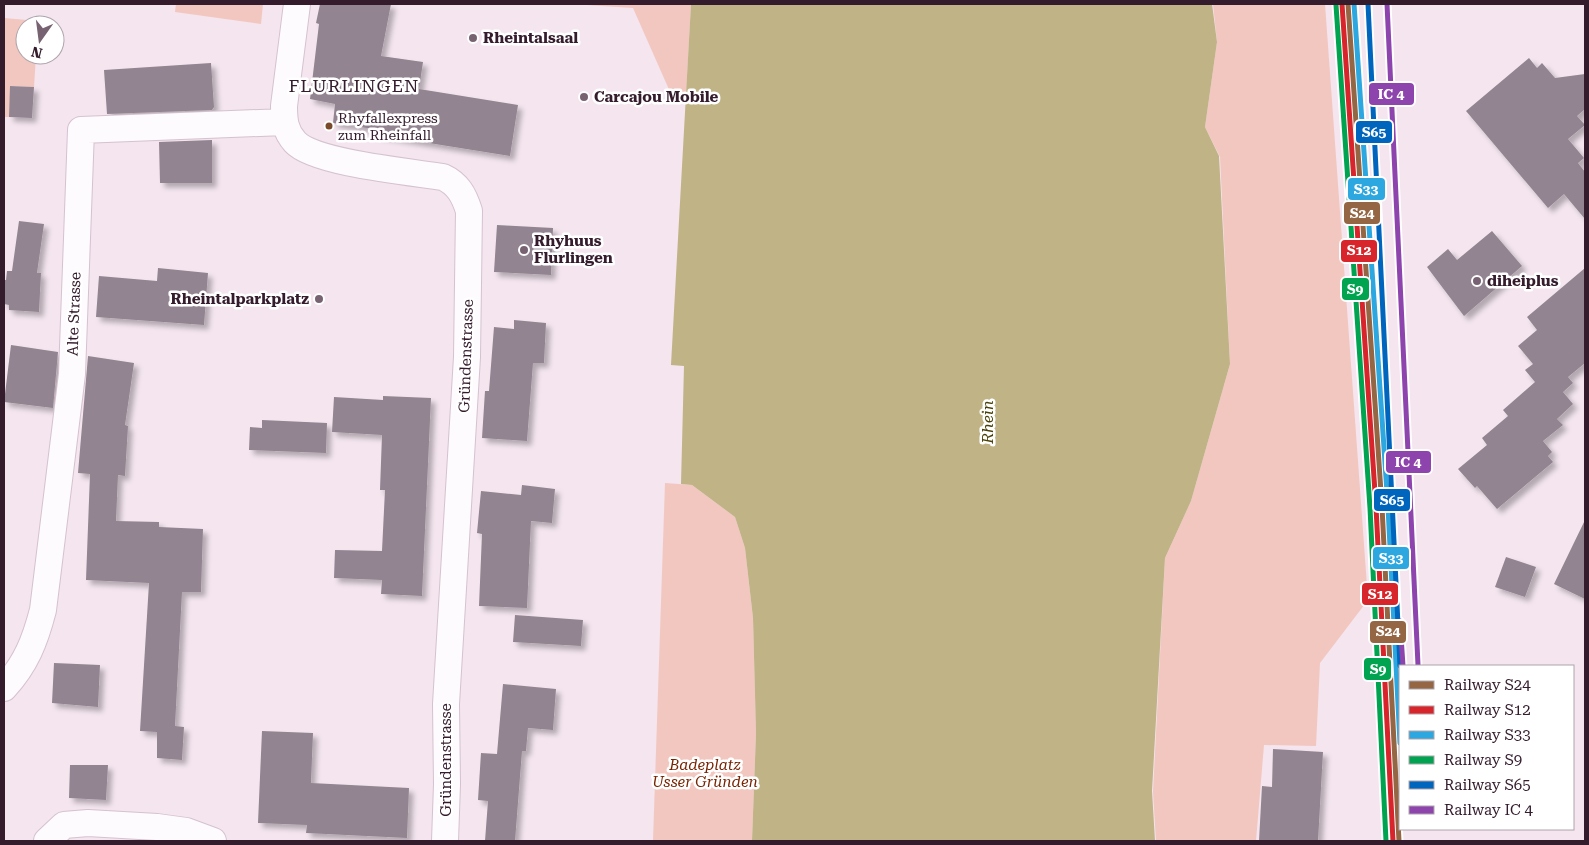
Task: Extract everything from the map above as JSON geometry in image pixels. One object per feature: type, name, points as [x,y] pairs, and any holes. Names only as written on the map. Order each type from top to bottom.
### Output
[{"type":"street","points":[[284,122],[297,4]]},
{"type":"street","name":"Alte Strasse","points":[[4,688],[19,671],[34,644],[43,610],[72,374],[81,130],[284,122]]},
{"type":"street","name":"Gründenstrasse","points":[[284,122],[288,133],[295,142],[318,156],[442,177],[452,182],[460,190],[469,211],[467,357],[446,696],[447,784],[445,841]]},
{"type":"street","points":[[47,841],[64,825],[88,823],[157,827],[186,831],[213,841]]},
{"type":"green space","points":[[176,4],[263,4],[261,24],[175,12]]},
{"type":"green space","points":[[571,4],[691,4],[686,96],[671,94],[633,8]]},
{"type":"green space","points":[[1213,4],[1325,4],[1368,600],[1320,663],[1316,746],[1264,745],[1256,841],[1156,841],[1153,792],[1165,558],[1191,501],[1230,364],[1220,157],[1205,127],[1217,42]]},
{"type":"green space","points":[[4,18],[15,19],[15,65],[35,65],[34,87],[11,86],[9,117],[4,117]]},
{"type":"green space","name":"Badeplatz Usser Gründen","points":[[665,483],[692,485],[735,517],[745,548],[753,618],[756,733],[752,841],[653,841]]},
{"type":"water","name":"Rhein","points":[[691,4],[1212,4],[1217,42],[1205,127],[1219,156],[1230,364],[1191,501],[1165,558],[1152,791],[1155,841],[752,841],[756,733],[753,618],[745,548],[735,517],[692,485],[681,484],[684,366],[671,365]]},
{"type":"building","points":[[320,4],[391,4],[381,56],[423,62],[419,89],[518,105],[510,156],[373,134],[374,129],[333,123],[335,104],[310,99],[319,24],[316,23]]},
{"type":"building","points":[[1529,58],[1537,68],[1542,63],[1555,78],[1585,74],[1585,109],[1577,116],[1585,125],[1568,139],[1584,158],[1578,163],[1585,172],[1585,219],[1564,194],[1548,208],[1466,111]]},
{"type":"building","points":[[211,63],[214,107],[212,110],[107,114],[104,70]]},
{"type":"building","points":[[10,86],[34,87],[32,118],[9,117]]},
{"type":"building","points":[[212,140],[212,183],[160,183],[159,142]]},
{"type":"building","points":[[19,221],[44,224],[37,273],[41,273],[39,312],[9,310],[9,305],[4,304],[4,280],[6,280],[7,271],[12,271]]},
{"type":"building","name":"Rhyhuus Flurlingen","points":[[497,225],[553,228],[551,275],[494,272]]},
{"type":"building","points":[[1492,231],[1522,266],[1464,316],[1427,267],[1448,249],[1457,260]]},
{"type":"building","points":[[158,268],[208,273],[204,325],[96,317],[99,276],[157,281]]},
{"type":"building","points":[[1585,268],[1585,363],[1568,377],[1573,383],[1563,392],[1573,404],[1557,419],[1563,425],[1543,441],[1552,452],[1548,456],[1553,462],[1497,509],[1477,486],[1475,488],[1458,469],[1487,445],[1482,438],[1508,416],[1503,410],[1535,382],[1525,370],[1533,364],[1518,346],[1537,330],[1527,317]]},
{"type":"building","points":[[514,320],[546,323],[544,363],[533,363],[527,441],[482,438],[485,391],[489,391],[494,327],[514,329]]},
{"type":"building","points":[[11,345],[58,352],[53,408],[4,402]]},
{"type":"building","points":[[88,356],[134,363],[125,425],[128,426],[125,476],[118,475],[116,521],[159,522],[159,527],[203,529],[201,592],[182,592],[175,726],[184,727],[182,760],[157,758],[157,732],[140,731],[149,583],[86,580],[90,474],[78,473]]},
{"type":"building","points":[[383,396],[431,398],[422,596],[381,594],[382,580],[334,578],[335,550],[382,551],[385,490],[380,490],[382,435],[332,432],[334,397],[383,400]]},
{"type":"building","points":[[262,420],[327,423],[326,453],[249,450],[250,427],[262,428]]},
{"type":"building","points":[[522,485],[555,489],[552,523],[531,521],[527,608],[479,606],[482,534],[477,533],[481,491],[521,495]]},
{"type":"building","points":[[1585,520],[1585,599],[1554,584]]},
{"type":"building","points":[[1506,557],[1536,567],[1525,597],[1495,587]]},
{"type":"building","points":[[515,615],[583,620],[581,646],[513,642]]},
{"type":"building","points":[[54,663],[100,665],[98,707],[52,703]]},
{"type":"building","points":[[503,684],[556,689],[553,730],[528,728],[526,751],[522,751],[515,841],[485,841],[488,801],[478,800],[481,753],[497,754]]},
{"type":"building","points":[[262,731],[313,733],[311,783],[409,788],[407,838],[306,833],[307,825],[258,823]]},
{"type":"building","points":[[1273,749],[1323,752],[1318,841],[1259,841],[1262,786],[1272,787]]},
{"type":"building","points":[[70,765],[108,765],[106,800],[69,798]]},
{"type":"rail line","name":"S12","points":[[1342,4],[1376,507],[1393,841]]},
{"type":"rail line","name":"S24","points":[[1348,4],[1382,507],[1399,841]]},
{"type":"rail line","name":"S33","points":[[1354,4],[1388,507],[1399,723]]},
{"type":"rail line","name":"S65","points":[[1368,4],[1400,665]]},
{"type":"rail line","name":"S9","points":[[1336,5],[1370,508],[1386,841]]},
{"type":"transit line","points":[[1387,4],[1418,665]]},
{"type":"transit line","points":[[1400,621],[1403,665]]},
{"type":"place","name":"Rheintalsaal","points":[[473,38]]},
{"type":"place","name":"Carcajou Mobile","points":[[584,97]]},
{"type":"place","name":"Rhyfallexpress zum Rheinfall","points":[[329,126]]},
{"type":"place","name":"Rhyhuus Flurlingen","points":[[524,250]]},
{"type":"place","name":"diheiplus","points":[[1477,281]]},
{"type":"place","name":"Rheintalparkplatz","points":[[319,299]]},
{"type":"district","name":"FLURLINGEN","points":[[354,86]]}]
